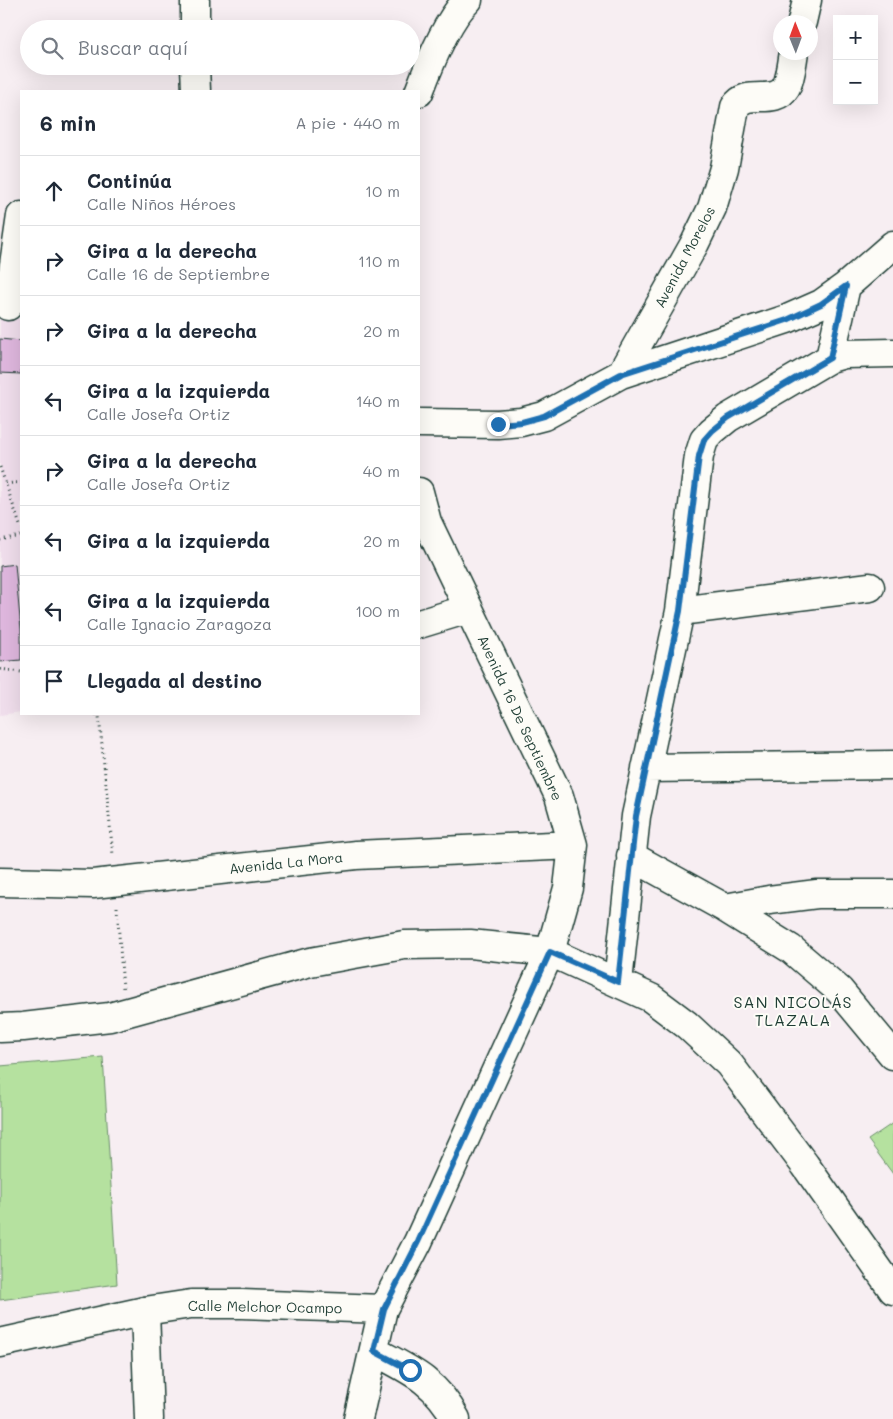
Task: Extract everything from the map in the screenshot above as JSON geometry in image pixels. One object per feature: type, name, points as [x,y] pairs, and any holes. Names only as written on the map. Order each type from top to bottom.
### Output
[{"type":"street","points":[[195,0],[195,20]]},
{"type":"street","points":[[804,15],[807,0]]},
{"type":"street","points":[[420,90],[430,62],[460,3]]},
{"type":"street","name":"Avenida Morelos","points":[[621,374],[695,243],[712,208],[724,168],[735,107],[738,102],[751,96],[773,97],[778,95],[786,86],[792,60]]},
{"type":"street","points":[[195,75],[196,90]]},
{"type":"street","points":[[10,306],[20,224]]},
{"type":"street","points":[[420,423],[498,424],[522,422],[544,416],[621,374],[787,320],[821,304],[846,286],[893,245]]},
{"type":"street","points":[[830,358],[846,286]]},
{"type":"street","points":[[618,982],[636,816],[680,611],[699,456],[704,440],[728,418],[830,358],[844,354],[893,353]]},
{"type":"street","name":"Avenida 16 De Septiembre","points":[[363,1418],[374,1351],[384,1309],[418,1242],[550,952],[568,888],[573,845],[559,796],[427,522],[420,496]]},
{"type":"street","points":[[680,611],[870,588]]},
{"type":"street","points":[[420,624],[468,608]]},
{"type":"street","points":[[646,768],[893,765]]},
{"type":"street","name":"Avenida La Mora","points":[[0,882],[93,884],[356,855],[573,845]]},
{"type":"street","points":[[631,856],[725,908],[791,949],[839,990],[893,1055]]},
{"type":"street","points":[[725,908],[817,894],[893,894]]},
{"type":"street","points":[[0,1028],[110,1017],[310,962],[404,945],[470,944],[550,952],[651,998],[687,1025],[729,1064],[805,1165],[893,1290]]},
{"type":"street","name":"Calle Melchor Ocampo","points":[[0,1343],[144,1311],[191,1304],[384,1309]]},
{"type":"street","points":[[144,1311],[149,1419]]},
{"type":"street","points":[[374,1351],[430,1383],[456,1419]]},
{"type":"path","points":[[0,467],[20,525]]},
{"type":"path","points":[[6,484],[20,482]]},
{"type":"path","points":[[0,540],[20,536]]},
{"type":"path","points":[[0,669],[20,672]]},
{"type":"path","points":[[97,715],[111,836]]},
{"type":"path","points":[[115,882],[124,1013]]},
{"type":"shaded area","points":[[0,317],[20,319],[20,712],[0,715]]},
{"type":"green space","points":[[103,1057],[117,1284],[0,1300],[0,1066]]},
{"type":"green space","points":[[893,1123],[893,1174],[868,1140]]},
{"type":"building","points":[[0,339],[20,341],[20,374],[0,373]]},
{"type":"building","points":[[15,564],[20,619],[20,660],[0,662],[0,566]]},
{"type":"district","name":"SAN NICOLÁS TLAZALA","points":[[793,1011]]},
{"type":"route","points":[[410,1370],[374,1351],[384,1309],[418,1242],[550,952],[618,982],[636,816],[680,611],[699,456],[704,440],[728,418],[830,358],[846,286],[821,304],[787,320],[621,374],[544,416],[522,422],[498,424]]}]
